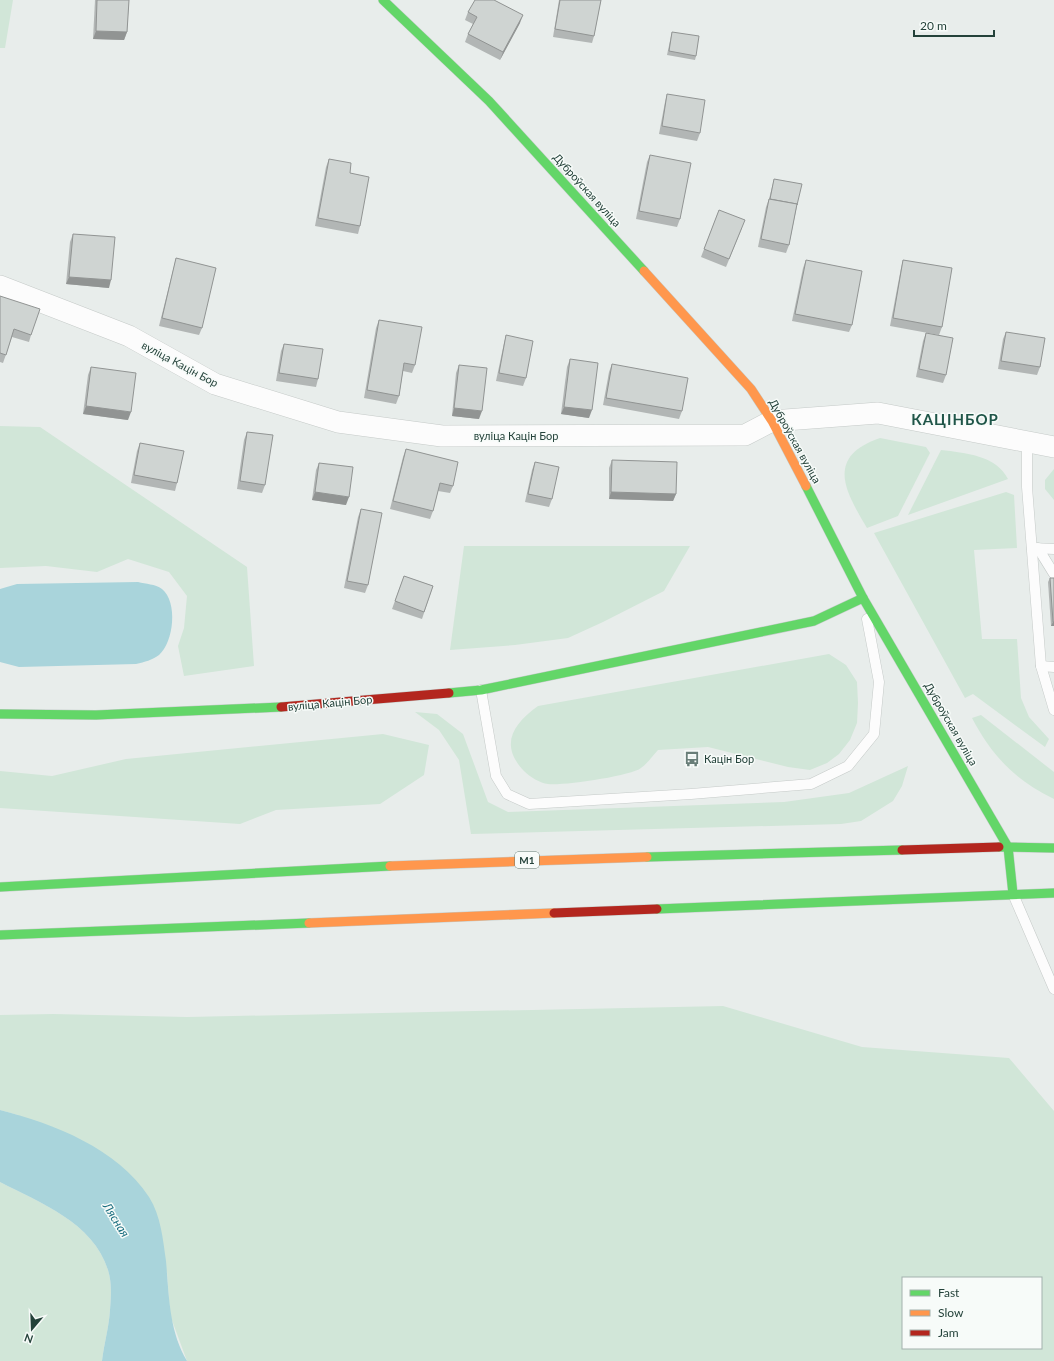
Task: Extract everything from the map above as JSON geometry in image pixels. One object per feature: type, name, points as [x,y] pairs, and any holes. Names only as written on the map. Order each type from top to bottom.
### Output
[{"type":"main road","name":"Дуброўская вуліца","points":[[384,0],[489,100],[712,344],[751,389],[772,422],[863,598],[1008,847],[1013,894]]},
{"type":"main road","name":"вуліца Кацін Бор","points":[[0,714],[96,715],[275,708],[481,690],[814,621],[863,598]]},
{"type":"main road","name":"М1","points":[[0,887],[437,863],[1008,847],[1054,848]]},
{"type":"main road","points":[[0,935],[1054,893]]},
{"type":"street","name":"вуліца Кацін Бор","points":[[0,286],[129,336],[215,384],[338,422],[450,436],[745,435],[772,422],[878,413],[1054,447]]},
{"type":"lane","points":[[1027,442],[1027,487],[1035,548],[1041,666],[1054,710]]},
{"type":"lane","points":[[1035,548],[1054,549]]},
{"type":"lane","points":[[1035,548],[1054,574]]},
{"type":"lane","points":[[481,690],[496,776],[508,794],[530,804],[691,794],[811,784],[848,766],[874,734],[879,682],[863,598]]},
{"type":"lane","points":[[1041,666],[1054,667]]},
{"type":"lane","points":[[1013,894],[1054,990]]},
{"type":"green space","points":[[0,0],[13,0],[5,48],[0,48]]},
{"type":"green space","points":[[0,426],[40,427],[247,567],[254,666],[184,676],[178,646],[184,628],[187,596],[169,572],[128,559],[97,572],[46,566],[0,568]]},
{"type":"green space","points":[[880,438],[926,447],[930,453],[898,516],[867,528],[852,501],[847,488],[845,476],[846,465],[852,455],[863,446]]},
{"type":"green space","points":[[941,450],[970,454],[988,460],[1003,471],[1008,479],[908,515]]},
{"type":"green space","points":[[1054,469],[1054,500],[1045,489],[1045,480]]},
{"type":"green space","points":[[1006,492],[1014,495],[1017,548],[974,550],[982,639],[1017,639],[1021,698],[1029,717],[1049,739],[1045,747],[973,694],[965,698],[874,533]]},
{"type":"green space","points":[[464,546],[690,546],[664,591],[568,638],[515,645],[450,650]]},
{"type":"green space","points":[[829,654],[846,665],[857,682],[857,723],[850,740],[839,754],[827,763],[810,770],[788,767],[708,747],[658,750],[644,766],[635,771],[596,780],[548,784],[538,781],[526,773],[516,761],[512,752],[512,736],[516,728],[529,713],[538,706]]},
{"type":"green space","points":[[415,712],[437,714],[463,734],[488,802],[508,812],[784,802],[849,793],[908,766],[902,786],[893,801],[861,821],[841,824],[471,834],[459,760],[439,730]]},
{"type":"green space","points":[[981,715],[1054,772],[1054,799],[1040,792],[1016,775],[996,755],[972,718]]},
{"type":"green space","points":[[383,734],[429,745],[424,775],[380,804],[276,810],[240,824],[0,808],[0,771],[52,776],[126,759]]},
{"type":"green space","points":[[723,1006],[862,1047],[1009,1058],[1054,1111],[1054,1361],[187,1361],[170,1315],[167,1272],[18,1115],[0,1110],[0,1015],[53,1014],[187,1017]]},
{"type":"green space","points":[[0,1182],[48,1206],[63,1216],[78,1227],[101,1253],[108,1270],[111,1290],[109,1316],[102,1361],[0,1361]]},
{"type":"water","points":[[138,582],[159,587],[167,595],[170,603],[172,612],[171,632],[164,649],[156,657],[136,664],[19,667],[0,662],[0,589],[17,584]]},
{"type":"water","name":"Лясная","points":[[0,1110],[42,1123],[83,1140],[120,1165],[136,1180],[149,1197],[159,1220],[166,1261],[169,1300],[173,1325],[181,1349],[187,1361],[102,1361],[109,1323],[111,1295],[108,1270],[101,1253],[78,1227],[48,1206],[0,1182]]},
{"type":"building","points":[[97,0],[129,0],[127,32],[96,31]]},
{"type":"building","points":[[475,0],[494,0],[523,15],[503,52],[468,34],[477,17],[468,12]]},
{"type":"building","points":[[560,0],[601,0],[594,36],[555,29]]},
{"type":"building","points":[[672,32],[699,36],[696,56],[669,51]]},
{"type":"building","points":[[667,94],[705,100],[700,133],[662,126]]},
{"type":"building","points":[[650,155],[691,163],[680,219],[639,211]]},
{"type":"building","points":[[329,159],[351,163],[350,173],[369,177],[360,226],[318,218]]},
{"type":"building","points":[[774,179],[802,184],[797,205],[770,199]]},
{"type":"building","points":[[769,199],[797,204],[789,245],[761,239]]},
{"type":"building","points":[[719,210],[745,220],[729,259],[704,249]]},
{"type":"building","points":[[73,234],[115,237],[111,280],[69,277]]},
{"type":"building","points":[[176,258],[216,268],[202,328],[162,318]]},
{"type":"building","points":[[806,260],[862,271],[852,325],[795,314]]},
{"type":"building","points":[[903,260],[952,268],[942,327],[893,318]]},
{"type":"building","points":[[0,296],[40,309],[31,335],[14,329],[6,355],[0,353]]},
{"type":"building","points":[[379,320],[422,327],[415,365],[404,363],[399,396],[367,390]]},
{"type":"building","points":[[1006,332],[1045,338],[1040,367],[1001,361]]},
{"type":"building","points":[[926,333],[953,338],[946,375],[919,369]]},
{"type":"building","points":[[506,335],[533,341],[526,378],[499,373]]},
{"type":"building","points":[[284,344],[323,349],[318,379],[279,373]]},
{"type":"building","points":[[570,359],[598,363],[592,410],[564,407]]},
{"type":"building","points":[[612,364],[688,378],[682,411],[606,398]]},
{"type":"building","points":[[459,365],[487,368],[482,411],[454,408]]},
{"type":"building","points":[[91,367],[136,373],[131,412],[86,406]]},
{"type":"building","points":[[247,432],[273,435],[265,485],[240,481]]},
{"type":"building","points":[[140,443],[184,451],[177,483],[134,475]]},
{"type":"building","points":[[406,449],[458,462],[453,486],[440,483],[433,511],[393,501]]},
{"type":"building","points":[[612,460],[677,462],[676,494],[611,492]]},
{"type":"building","points":[[535,462],[559,467],[552,499],[528,494]]},
{"type":"building","points":[[319,463],[353,467],[349,497],[315,492]]},
{"type":"building","points":[[361,509],[382,513],[368,585],[347,581]]},
{"type":"building","points":[[404,576],[433,586],[424,612],[395,601]]},
{"type":"building","points":[[1050,578],[1054,578],[1054,622],[1053,622]]},
{"type":"traffic: fast","points":[[383,0],[489,101],[644,271]]},
{"type":"traffic: fast","points":[[806,486],[863,598],[1008,847],[1013,894]]},
{"type":"traffic: fast","points":[[449,693],[481,690],[814,621],[863,598]]},
{"type":"traffic: fast","points":[[0,714],[96,715],[281,707]]},
{"type":"traffic: fast","points":[[999,847],[1054,848]]},
{"type":"traffic: fast","points":[[647,857],[902,850]]},
{"type":"traffic: fast","points":[[0,887],[390,866]]},
{"type":"traffic: fast","points":[[657,909],[1054,893]]},
{"type":"traffic: fast","points":[[0,935],[309,923]]},
{"type":"traffic: slow","points":[[644,271],[751,389],[772,421],[806,486]]},
{"type":"traffic: slow","points":[[390,866],[647,857]]},
{"type":"traffic: slow","points":[[309,923],[554,913]]},
{"type":"traffic: jam","points":[[281,707],[449,693]]},
{"type":"traffic: jam","points":[[902,850],[999,847]]},
{"type":"traffic: jam","points":[[554,913],[657,909]]},
{"type":"place","name":"Кацін Бор","points":[[692,759]]},
{"type":"district","name":"КАЦІНБОР","points":[[955,420]]}]
